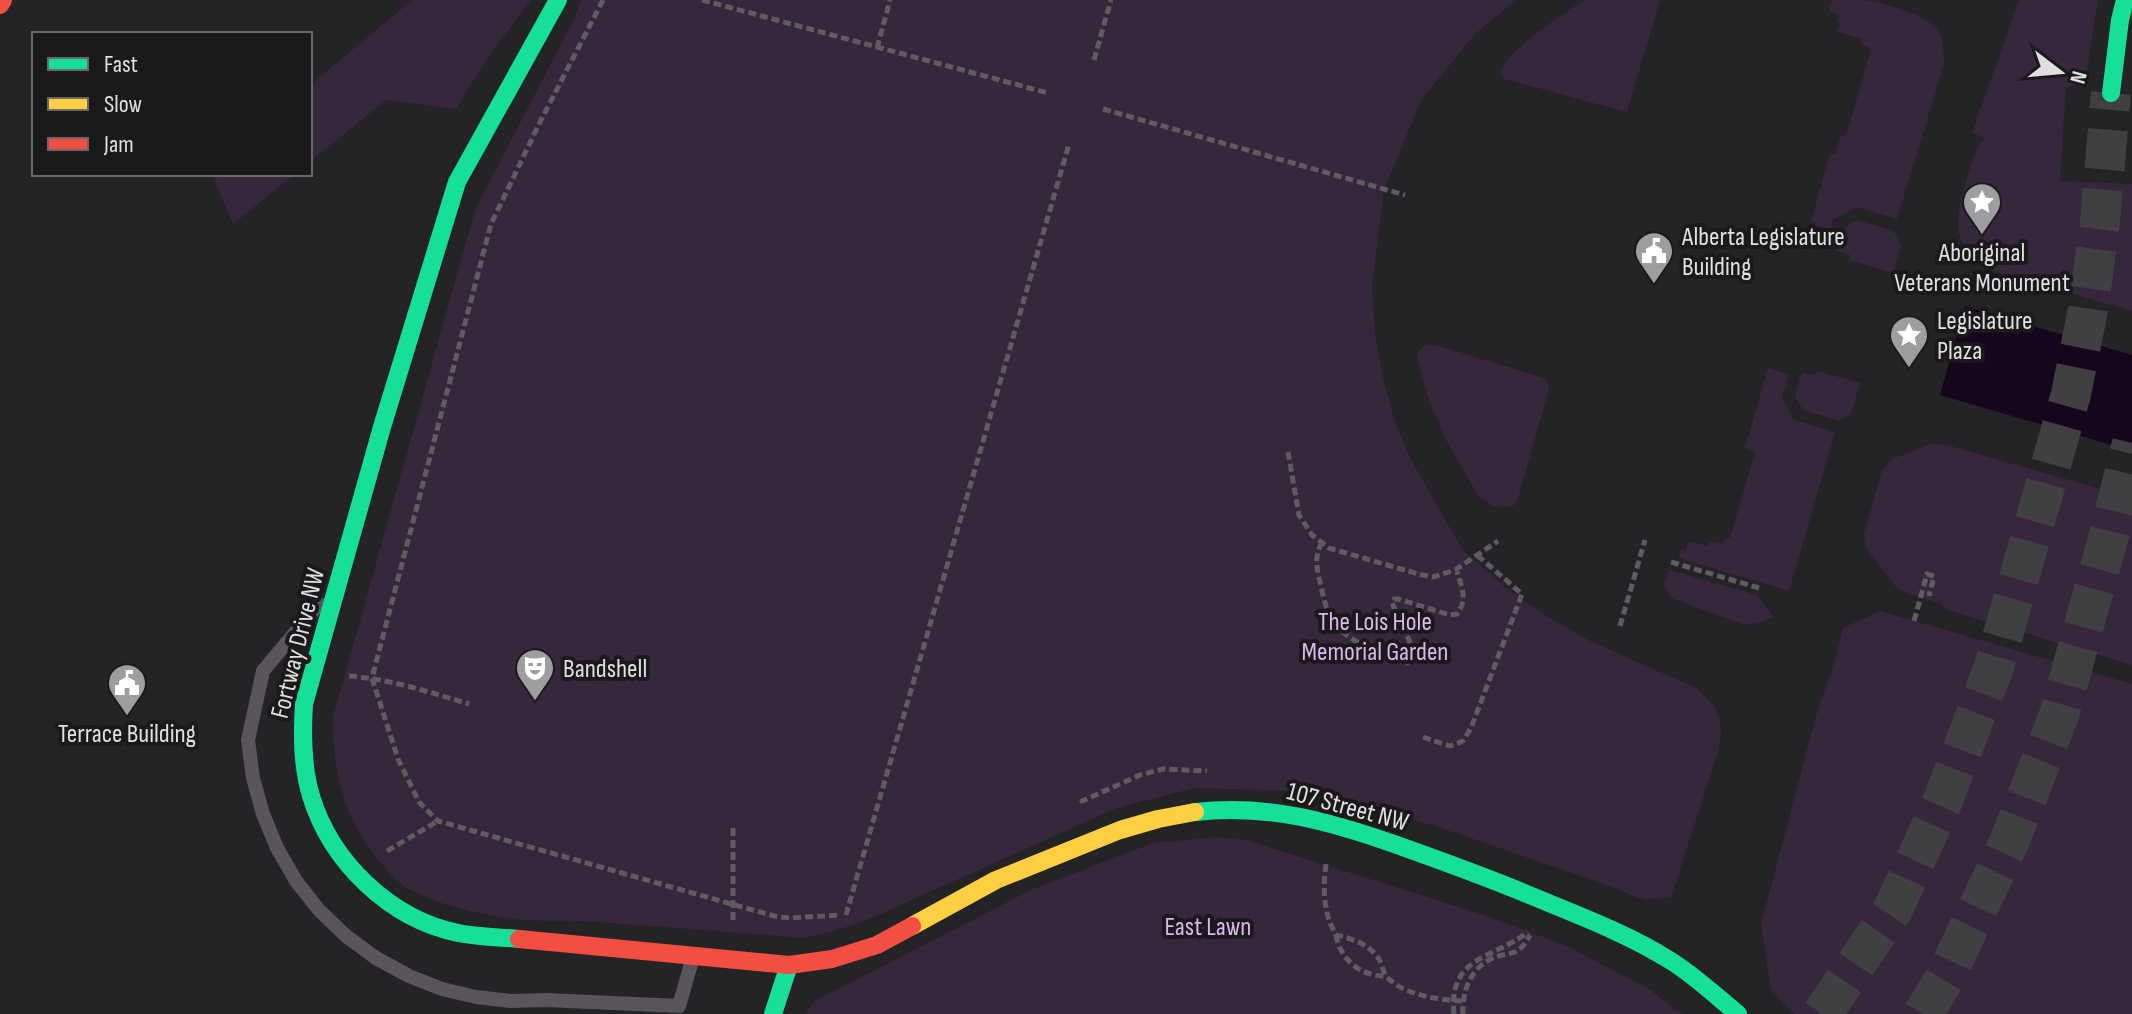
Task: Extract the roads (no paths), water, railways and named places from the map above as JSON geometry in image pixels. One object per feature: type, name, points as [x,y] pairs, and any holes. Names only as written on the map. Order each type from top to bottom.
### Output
[{"type":"street","points":[[0,5],[3,0]]},
{"type":"street","name":"Fortway Drive NW","points":[[558,0],[457,182],[386,413],[304,704],[301,734],[303,765],[310,795],[336,850],[355,871],[377,894],[429,924],[458,933],[789,965]]},
{"type":"street","points":[[2111,93],[2125,0]]},
{"type":"street","name":"107 Street NW","points":[[789,965],[832,959],[877,945],[996,880],[1120,830],[1197,812],[1237,809],[1277,812],[1351,829],[1460,867],[1598,923],[1670,960],[1738,1014]]},
{"type":"street","points":[[773,1014],[789,965]]},
{"type":"lane","points":[[338,582],[263,671],[248,740],[253,778],[277,848],[296,881],[319,910],[346,936],[376,958],[442,989],[476,997],[511,1001],[679,1006],[693,955]]},
{"type":"tunnel","points":[[1822,1014],[1892,911],[1941,805],[1994,667],[2071,394],[2088,310],[2100,222],[2111,93]]},
{"type":"tunnel","points":[[1923,1014],[1946,976],[2010,840],[2059,715],[2132,443]]},
{"type":"place","name":"Aboriginal Veterans Monument","points":[[1982,236]]},
{"type":"place","name":"Alberta Legislature Building","points":[[1654,285]]},
{"type":"place","name":"Legislature Plaza","points":[[1909,369]]},
{"type":"place","name":"Bandshell","points":[[535,702]]},
{"type":"place","name":"Terrace Building","points":[[127,717]]},
{"type":"park label","name":"The Lois Hole Memorial Garden","points":[[1375,636]]},
{"type":"park label","name":"East Lawn","points":[[1208,926]]}]
